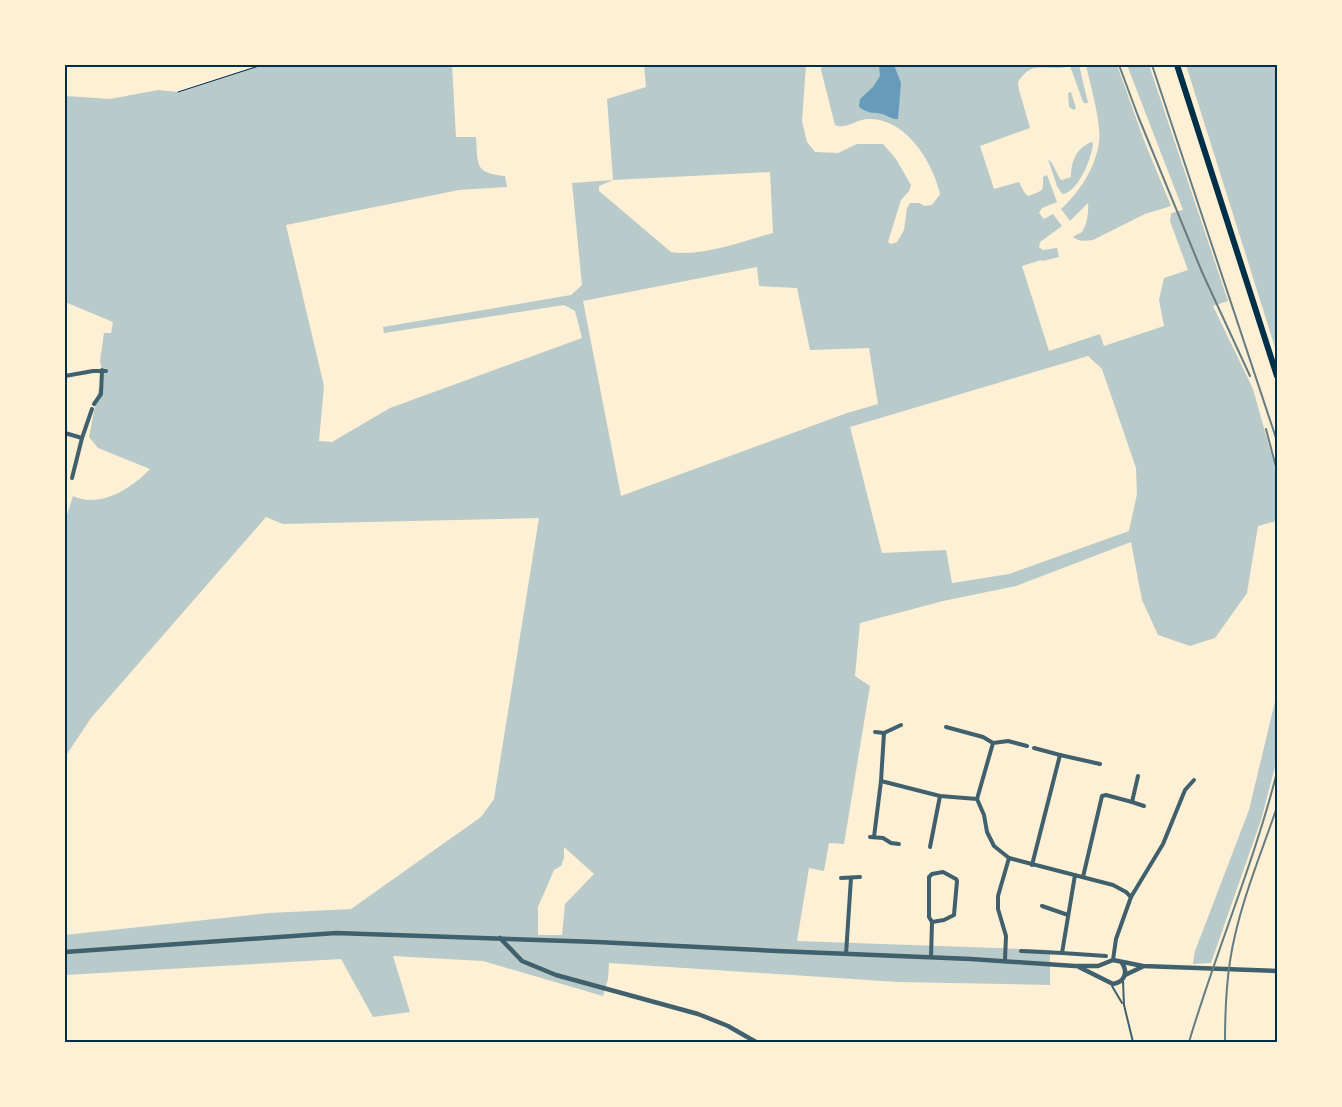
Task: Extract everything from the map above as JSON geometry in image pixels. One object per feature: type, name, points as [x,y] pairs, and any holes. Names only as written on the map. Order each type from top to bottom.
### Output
[{"type":"highway","points":[[1177,65],[1277,376]]},
{"type":"street","points":[[65,376],[104,371],[101,394],[94,404]]},
{"type":"street","points":[[72,478],[82,438],[92,410]]},
{"type":"street","points":[[65,433],[82,438]]},
{"type":"street","points":[[874,732],[884,733],[901,725]]},
{"type":"street","points":[[946,727],[983,737],[993,743],[1008,741],[1027,746]]},
{"type":"street","points":[[884,733],[881,782],[872,837],[883,838],[891,843],[899,844]]},
{"type":"street","points":[[993,743],[977,799],[984,815],[989,839],[994,846],[1009,858],[1113,885],[1131,897]]},
{"type":"street","points":[[1034,748],[1100,764]]},
{"type":"street","points":[[1032,865],[1060,755]]},
{"type":"street","points":[[1132,802],[1138,776]]},
{"type":"street","points":[[65,952],[336,932],[1005,960],[1103,969],[1113,960],[1116,939],[1131,897],[1163,844],[1185,790],[1194,780]]},
{"type":"street","points":[[881,782],[940,796],[977,799]]},
{"type":"street","points":[[1083,877],[1102,796],[1106,794],[1144,806]]},
{"type":"street","points":[[930,847],[940,796]]},
{"type":"street","points":[[1005,960],[1006,936],[998,909],[998,896],[1009,858]]},
{"type":"street","points":[[931,957],[932,922],[929,917],[929,876],[943,872],[957,881],[954,915],[944,920],[932,922]]},
{"type":"street","points":[[1062,953],[1075,875]]},
{"type":"street","points":[[841,878],[860,878]]},
{"type":"street","points":[[846,954],[851,878]]},
{"type":"street","points":[[1042,906],[1068,915]]},
{"type":"street","points":[[500,938],[522,960],[556,975],[698,1014],[728,1026],[756,1042]]},
{"type":"street","points":[[1021,951],[1106,956]]},
{"type":"street","points":[[1113,960],[1143,966],[1277,971]]},
{"type":"street","points":[[1122,963],[1126,970],[1124,976]]},
{"type":"street","points":[[1075,966],[1091,972],[1107,982],[1117,983],[1124,976],[1143,966]]},
{"type":"street","points":[[1103,969],[1107,982]]},
{"type":"lane","points":[[1124,976],[1124,1005],[1133,1042]]},
{"type":"lane","points":[[1107,982],[1124,1005]]},
{"type":"path","points":[[178,92],[262,65]]},
{"type":"shaded area","points":[[259,65],[452,65],[456,137],[476,137],[480,166],[488,173],[505,176],[507,187],[459,190],[286,225],[324,386],[319,441],[332,442],[390,408],[582,338],[575,311],[564,305],[384,333],[383,327],[571,295],[582,285],[572,183],[613,180],[607,99],[646,87],[644,65],[806,65],[802,121],[807,142],[815,152],[838,153],[857,144],[883,144],[896,159],[911,185],[909,191],[901,200],[888,242],[891,244],[897,242],[904,230],[907,208],[910,203],[919,203],[925,206],[932,205],[940,194],[931,168],[915,144],[894,125],[881,120],[868,119],[843,126],[835,125],[821,70],[822,65],[1079,65],[1088,103],[1084,103],[1082,99],[1070,66],[1062,68],[1035,68],[1029,70],[1018,82],[1030,128],[980,146],[994,189],[1019,182],[1028,196],[1042,190],[1043,177],[1047,175],[1057,202],[1042,208],[1039,213],[1044,219],[1053,214],[1062,226],[1040,242],[1039,247],[1043,250],[1057,248],[1059,257],[1022,266],[1049,351],[1100,334],[1104,346],[1164,326],[1159,300],[1164,278],[1188,270],[1170,221],[1171,213],[1183,210],[1127,65],[1149,65],[1228,301],[1213,306],[1253,389],[1273,460],[1277,481],[1277,524],[1276,521],[1258,526],[1247,593],[1215,638],[1190,646],[1158,635],[1142,600],[1131,542],[1016,586],[943,601],[860,623],[855,676],[870,686],[844,844],[829,843],[824,871],[809,868],[797,941],[1050,950],[1050,985],[898,982],[609,963],[608,979],[603,996],[483,961],[393,956],[410,1012],[373,1017],[341,959],[65,975],[65,935],[270,913],[351,909],[481,817],[494,799],[539,518],[283,524],[266,517],[91,718],[65,757],[65,521],[73,496],[94,500],[104,498],[125,489],[150,469],[98,448],[89,437],[98,391],[103,376],[100,361],[104,333],[111,333],[113,322],[65,302],[65,96],[110,99],[158,90],[178,92]],"holes":[[[770,172],[773,233],[696,252],[671,252],[599,191],[599,186],[613,180]],[[757,267],[759,286],[797,288],[810,350],[869,348],[878,404],[847,413],[621,496],[583,301]],[[1088,356],[1102,369],[1136,468],[1137,494],[1129,531],[1009,574],[952,583],[946,550],[882,553],[850,427]],[[564,847],[594,874],[565,904],[562,935],[538,935],[538,907],[554,870],[561,866],[564,858]]]},
{"type":"shaded area","points":[[1086,65],[1117,65],[1145,143],[1171,206],[1145,214],[1093,240],[1085,241],[1073,237],[1081,233],[1085,227],[1088,203],[1070,221],[1061,209],[1086,179],[1094,161],[1099,142],[1097,115]]},
{"type":"shaded area","points":[[1186,65],[1277,66],[1277,354]]},
{"type":"shaded area","points":[[1071,92],[1076,108],[1074,110],[1069,107],[1068,93]]},
{"type":"shaded area","points":[[1091,142],[1093,143],[1092,149],[1083,174],[1073,188],[1062,194],[1057,186],[1048,159],[1060,179],[1071,177],[1075,157],[1081,148]]},
{"type":"shaded area","points":[[1277,693],[1277,759],[1261,820],[1211,963],[1193,964],[1195,951],[1249,810]]},
{"type":"water","points":[[879,65],[894,65],[901,83],[898,119],[870,112],[859,107],[860,99],[873,87],[880,76]]},
{"type":"railway","points":[[1119,65],[1202,272],[1250,376]]},
{"type":"railway","points":[[1152,65],[1277,441]]},
{"type":"railway","points":[[1266,429],[1277,471]]},
{"type":"railway","points":[[1189,1042],[1257,840],[1277,772]]},
{"type":"railway","points":[[1225,1042],[1230,961],[1238,922],[1277,807]]}]
